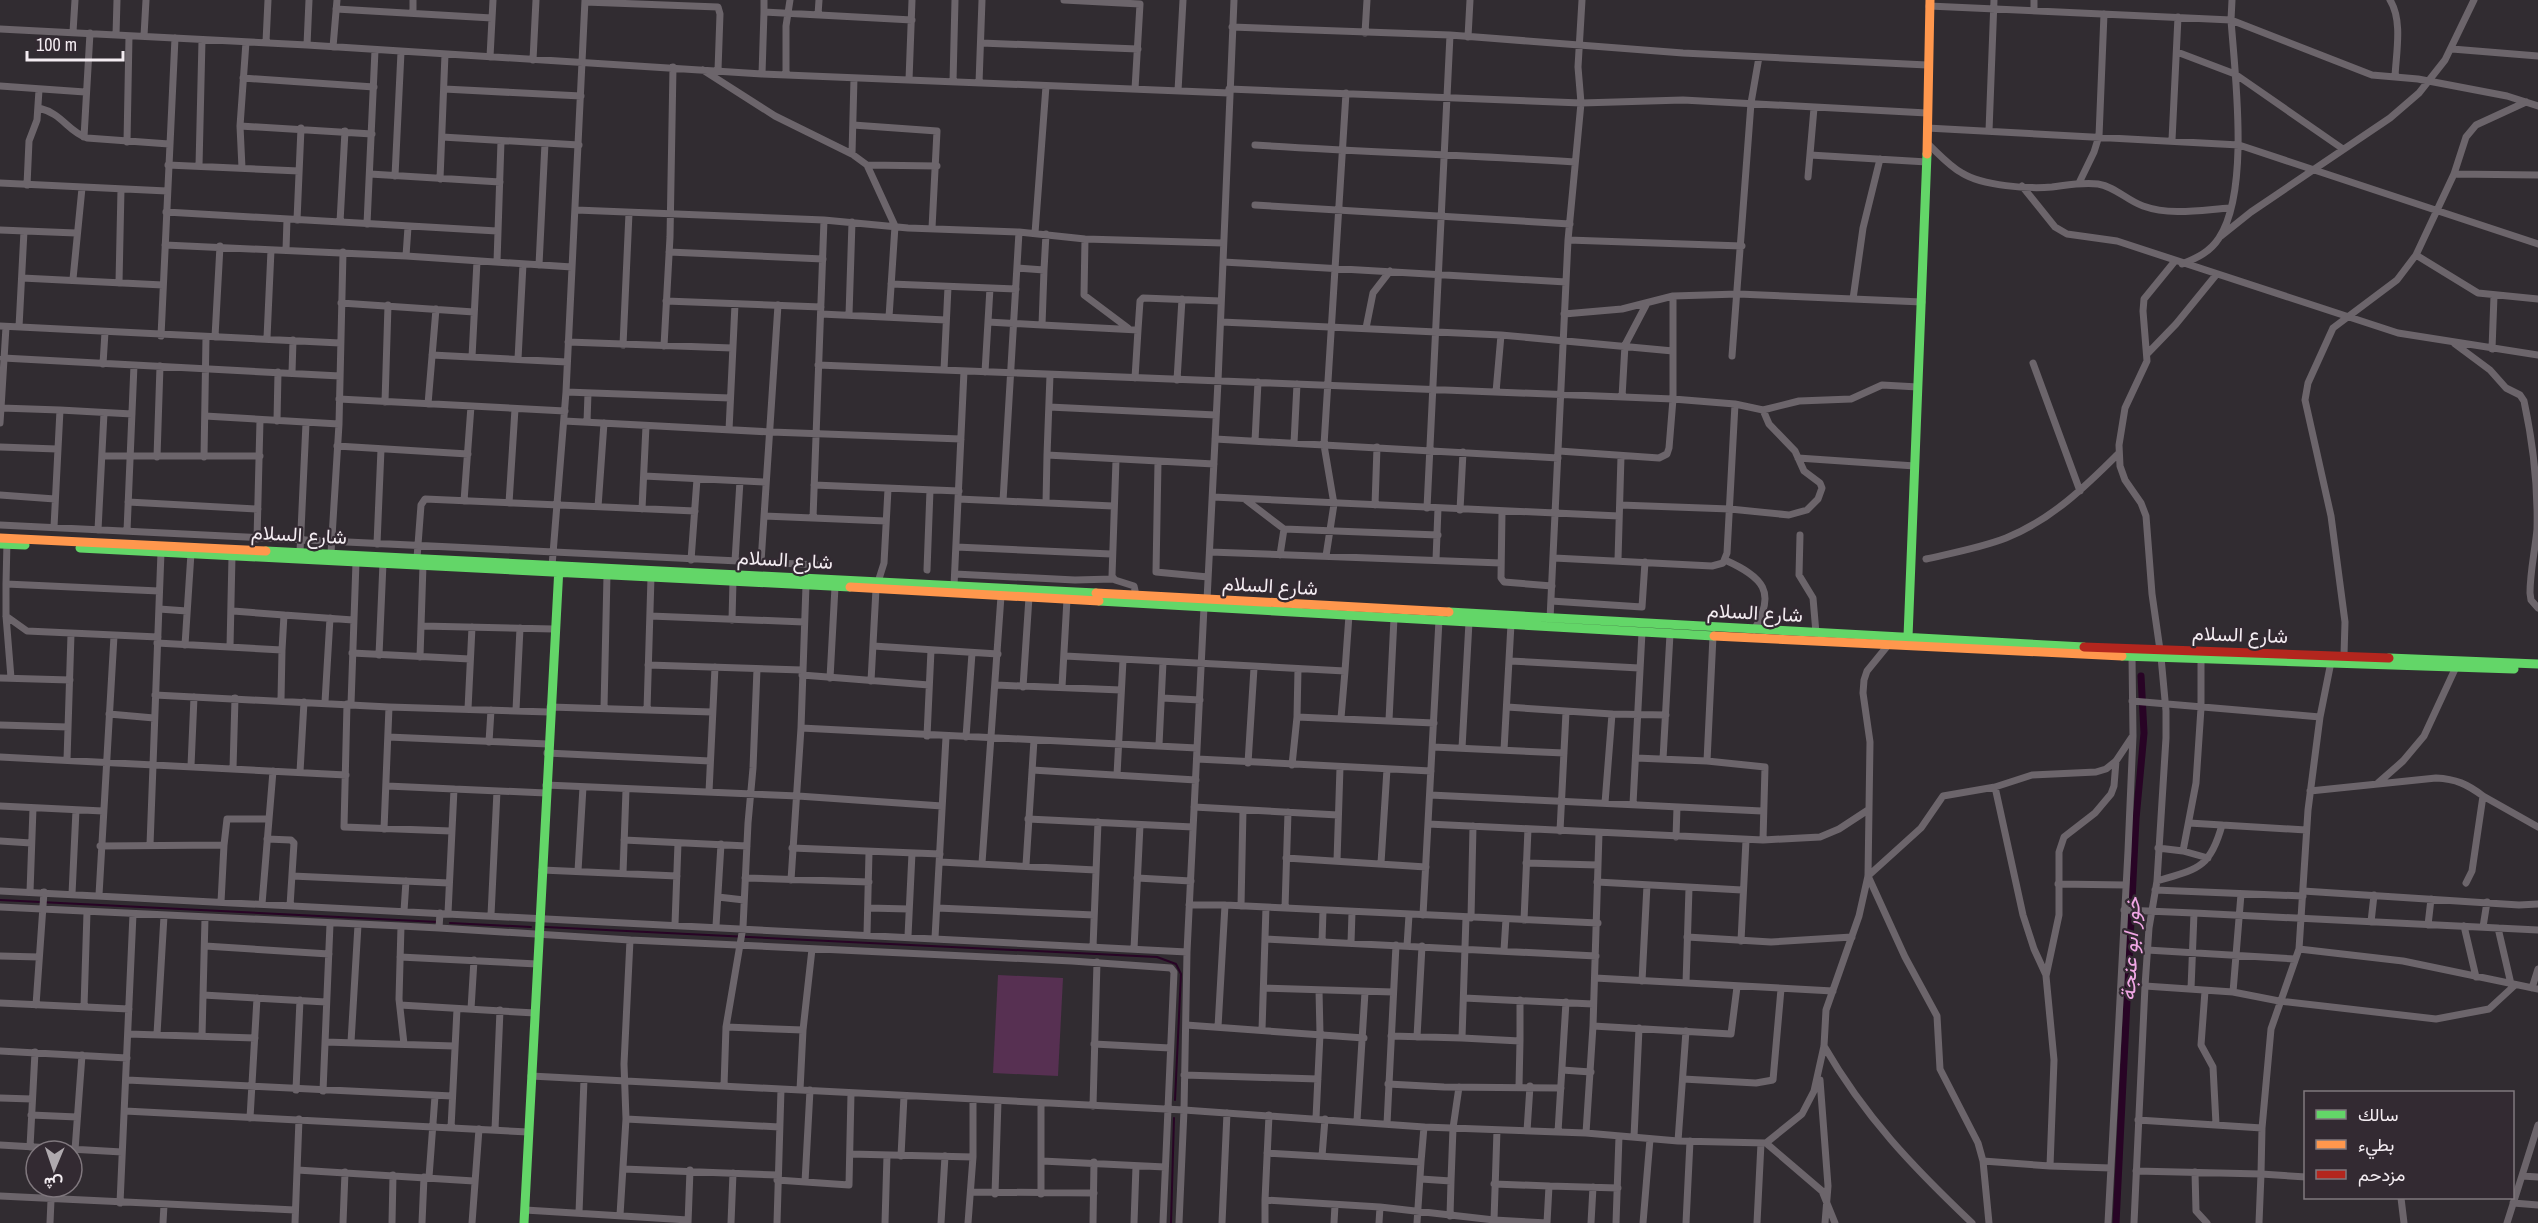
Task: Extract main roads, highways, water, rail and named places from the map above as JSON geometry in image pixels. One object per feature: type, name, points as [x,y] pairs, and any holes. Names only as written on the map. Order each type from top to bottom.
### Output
[{"type":"main road","points":[[1908,637],[1927,162],[1927,65],[1930,3]]},
{"type":"main road","name":"شارع السلام","points":[[4,541],[300,552],[420,561],[877,586],[1001,596],[1550,619],[1908,637],[2201,657],[2538,670]]},
{"type":"main road","name":"شارع السلام","points":[[44,543],[191,554],[356,562],[420,561]]},
{"type":"main road","points":[[524,1223],[554,629],[555,568]]},
{"type":"main road","name":"شارع السلام","points":[[555,568],[607,575],[835,587],[954,586],[1136,595],[1349,615],[1670,634],[2132,656],[2161,653],[2344,655],[2538,664]]},
{"type":"waterway","name":"خور ابو عنجة","points":[[2116,1223],[2136,819],[2144,733],[2141,676]]},
{"type":"waterway","points":[[0,900],[438,922]]},
{"type":"waterway","points":[[450,923],[531,927]]},
{"type":"waterway","points":[[545,927],[1157,957],[1176,964],[1181,974],[1175,1100]]},
{"type":"waterway","points":[[1171,1223],[1174,1118]]}]
